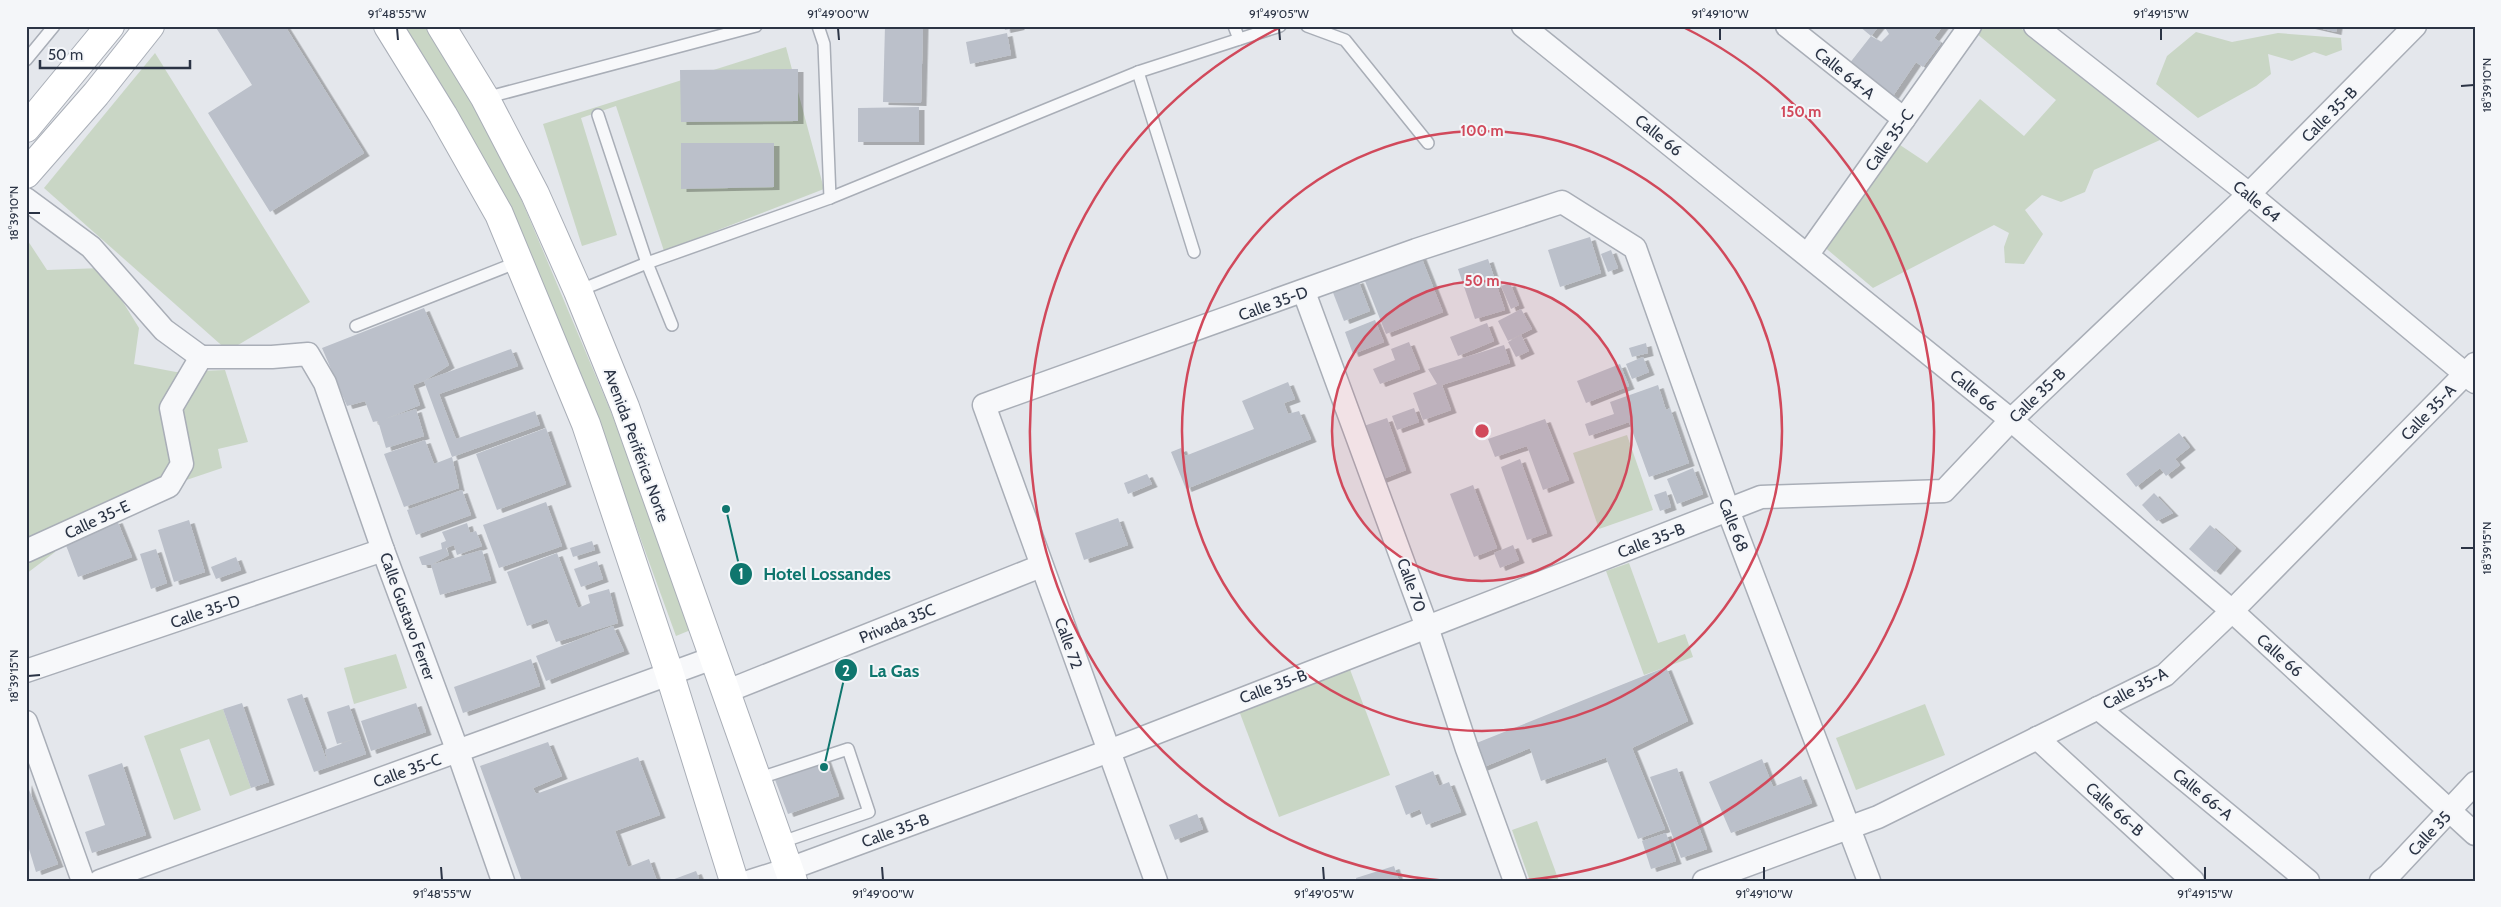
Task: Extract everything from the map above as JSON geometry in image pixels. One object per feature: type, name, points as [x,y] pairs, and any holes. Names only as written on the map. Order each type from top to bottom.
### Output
[{"type":"main road","points":[[26,128],[110,26]]},
{"type":"main road","points":[[26,174],[96,94],[150,26]]},
{"type":"main road","points":[[388,26],[443,115],[498,214],[586,424],[670,672],[734,881]]},
{"type":"main road","name":"Avenida Periférica Norte","points":[[441,26],[485,98],[535,194],[578,291],[625,407],[791,875]]},
{"type":"street","name":"Calle 66","points":[[1523,26],[1808,254],[2011,420],[2232,611],[2475,834]]},
{"type":"street","name":"Calle 64-A","points":[[1787,26],[1904,119]]},
{"type":"street","name":"Calle 35-C","points":[[1808,254],[1970,26]]},
{"type":"street","name":"Calle 64","points":[[2035,26],[2249,194],[2472,373]]},
{"type":"street","name":"Calle 35-B","points":[[751,881],[791,875],[1761,497],[1944,491],[2011,420],[2249,194],[2415,26]]},
{"type":"street","points":[[26,200],[91,247],[164,330],[201,356]]},
{"type":"street","name":"Calle 35-D","points":[[984,405],[1304,292],[1416,250],[1562,202]]},
{"type":"street","name":"Calle 68","points":[[1562,202],[1635,248],[1728,510],[1869,881]]},
{"type":"street","name":"Calle 70","points":[[1304,292],[1427,627],[1467,749],[1515,881]]},
{"type":"street","name":"Calle Gustavo Ferrer","points":[[201,356],[272,357],[308,354],[326,383],[503,881]]},
{"type":"street","name":"Calle 35-E","points":[[26,551],[169,486],[182,464],[171,408],[201,356]]},
{"type":"street","name":"Calle 35-A","points":[[1704,881],[1878,817],[2165,675],[2472,373]]},
{"type":"street","name":"Calle 72","points":[[984,405],[1156,881]]},
{"type":"street","name":"Calle 35-D","points":[[26,671],[384,550]]},
{"type":"street","name":"Privada 35C","points":[[725,692],[1041,566]]},
{"type":"street","name":"Calle 35-C","points":[[100,881],[458,752],[670,672],[714,658]]},
{"type":"street","name":"Calle 66-A","points":[[2098,708],[2308,881]]},
{"type":"street","points":[[26,722],[83,881]]},
{"type":"street","name":"Calle 66-B","points":[[2037,738],[2193,881]]},
{"type":"street","name":"Calle 35","points":[[2381,881],[2475,783]]},
{"type":"lane","points":[[26,60],[54,26]]},
{"type":"lane","points":[[485,98],[756,26]]},
{"type":"lane","points":[[818,26],[824,44],[830,198]]},
{"type":"lane","points":[[1234,26],[1239,39]]},
{"type":"lane","points":[[578,291],[647,262],[830,198],[1138,72],[1280,26]]},
{"type":"lane","points":[[1308,26],[1345,40],[1428,143]]},
{"type":"lane","points":[[1138,72],[1194,252]]},
{"type":"lane","points":[[598,115],[647,262],[672,324]]},
{"type":"lane","points":[[356,326],[518,262]]},
{"type":"lane","points":[[757,779],[848,748],[870,812],[779,843]]},
{"type":"green space","points":[[405,26],[425,26],[472,103],[522,201],[611,412],[693,629],[676,636],[597,419],[507,210],[457,110]]},
{"type":"green space","points":[[1982,26],[2018,26],[2160,140],[2094,170],[2085,192],[2061,202],[2042,195],[2025,210],[2043,234],[2024,264],[2005,263],[2004,247],[2009,233],[1994,225],[1873,288],[1822,245],[1900,145],[1927,163],[1980,99],[2024,136],[2056,100],[1976,33]]},
{"type":"green space","points":[[2196,32],[2232,42],[2278,33],[2341,38],[2342,50],[2326,56],[2314,52],[2292,61],[2268,54],[2271,74],[2256,86],[2198,118],[2156,84],[2167,56]]},
{"type":"green space","points":[[786,47],[824,189],[664,251],[616,106],[581,118],[617,235],[582,246],[543,124]]},
{"type":"green space","points":[[155,53],[310,302],[228,351],[44,188]]},
{"type":"green space","points":[[26,238],[47,270],[102,268],[139,328],[134,364],[176,372],[225,370],[248,442],[218,449],[222,468],[56,524],[55,552],[26,574]]},
{"type":"green space","points":[[1627,435],[1653,510],[1599,529],[1573,453]]},
{"type":"green space","points":[[1629,563],[1658,643],[1685,634],[1693,657],[1644,675],[1606,571]]},
{"type":"green space","points":[[396,654],[407,688],[354,704],[344,668]]},
{"type":"green space","points":[[1346,659],[1390,775],[1279,817],[1235,700]]},
{"type":"green space","points":[[1925,704],[1945,755],[1856,790],[1836,738]]},
{"type":"green space","points":[[223,709],[251,788],[230,796],[209,739],[180,749],[201,810],[174,820],[144,736]]},
{"type":"green space","points":[[1537,821],[1559,881],[1530,881],[1512,830]]},
{"type":"building","points":[[215,26],[285,26],[364,153],[270,212],[208,113],[252,85]]},
{"type":"building","points":[[885,26],[923,26],[921,103],[883,102]]},
{"type":"building","points":[[1004,26],[1019,26],[1019,27],[1005,30]]},
{"type":"building","points":[[1859,26],[1879,26],[1871,36]]},
{"type":"building","points":[[1884,26],[1943,26],[1934,38],[1941,43],[1923,67],[1916,62],[1893,96],[1849,64],[1871,36],[1881,42],[1889,34]]},
{"type":"building","points":[[2310,26],[2337,26],[2336,32]]},
{"type":"building","points":[[1007,33],[1011,55],[970,64],[966,42]]},
{"type":"building","points":[[798,69],[798,121],[681,122],[680,70]]},
{"type":"building","points":[[919,107],[919,142],[858,142],[858,108]]},
{"type":"building","points":[[681,143],[774,143],[774,187],[681,189]]},
{"type":"building","points":[[1590,237],[1601,273],[1560,287],[1548,250]]},
{"type":"building","points":[[1611,250],[1618,268],[1608,272],[1601,254]]},
{"type":"building","points":[[1420,254],[1443,312],[1386,334],[1363,276]]},
{"type":"building","points":[[1488,259],[1505,310],[1475,319],[1458,269]]},
{"type":"building","points":[[1358,280],[1370,311],[1344,321],[1332,290]]},
{"type":"building","points":[[1510,283],[1519,305],[1511,309],[1501,286]]},
{"type":"building","points":[[424,308],[449,365],[424,381],[413,385],[420,405],[385,419],[416,409],[424,436],[386,448],[378,421],[373,422],[365,401],[347,406],[322,348]]},
{"type":"building","points":[[1521,309],[1532,329],[1508,341],[1498,321]]},
{"type":"building","points":[[1375,320],[1384,342],[1353,354],[1345,332]]},
{"type":"building","points":[[1487,323],[1494,341],[1458,356],[1450,337]]},
{"type":"building","points":[[1521,335],[1529,351],[1516,357],[1508,342]]},
{"type":"building","points":[[1409,342],[1420,369],[1380,384],[1373,369],[1395,360],[1391,349]]},
{"type":"building","points":[[1646,343],[1648,353],[1632,357],[1629,348]]},
{"type":"building","points":[[1504,345],[1510,363],[1442,385],[1451,410],[1423,420],[1413,393],[1437,384],[1428,369]]},
{"type":"building","points":[[511,349],[518,366],[439,394],[456,439],[535,411],[540,425],[452,457],[424,381]]},
{"type":"building","points":[[1643,357],[1649,372],[1632,379],[1626,364]]},
{"type":"building","points":[[1620,364],[1629,386],[1586,403],[1577,381]]},
{"type":"building","points":[[1288,382],[1295,399],[1284,403],[1288,414],[1299,411],[1311,439],[1186,489],[1171,452],[1181,448],[1185,456],[1254,429],[1242,401]]},
{"type":"building","points":[[1658,385],[1666,410],[1670,408],[1689,463],[1649,477],[1629,422],[1589,436],[1585,424],[1614,414],[1610,402]]},
{"type":"building","points":[[1414,408],[1419,422],[1397,430],[1392,416]]},
{"type":"building","points":[[1387,418],[1406,470],[1378,481],[1358,428]]},
{"type":"building","points":[[1545,419],[1569,480],[1543,490],[1527,446],[1495,457],[1488,439]]},
{"type":"building","points":[[546,428],[566,484],[497,510],[476,454]]},
{"type":"building","points":[[2179,433],[2190,447],[2175,459],[2180,465],[2166,476],[2160,468],[2136,487],[2126,474]]},
{"type":"building","points":[[425,440],[434,464],[452,457],[459,488],[404,507],[384,454]]},
{"type":"building","points":[[1520,459],[1547,533],[1527,540],[1501,467]]},
{"type":"building","points":[[1693,468],[1703,494],[1677,504],[1667,479]]},
{"type":"building","points":[[1147,474],[1152,484],[1128,494],[1124,483]]},
{"type":"building","points":[[1473,485],[1497,548],[1474,557],[1450,494]]},
{"type":"building","points":[[462,490],[471,515],[416,535],[407,510]]},
{"type":"building","points":[[1666,491],[1671,507],[1660,511],[1654,495]]},
{"type":"building","points":[[2154,493],[2173,513],[2157,521],[2142,505]]},
{"type":"building","points":[[546,502],[562,546],[499,568],[483,525]]},
{"type":"building","points":[[1118,518],[1128,545],[1084,560],[1075,533]]},
{"type":"building","points":[[117,520],[132,557],[78,577],[64,540]]},
{"type":"building","points":[[189,520],[205,572],[174,582],[158,530]]},
{"type":"building","points":[[467,523],[470,533],[476,531],[482,546],[457,555],[454,545],[446,548],[449,555],[431,565],[422,565],[419,557],[442,549],[441,543],[446,541],[442,532]]},
{"type":"building","points":[[2210,525],[2236,548],[2215,572],[2189,549]]},
{"type":"building","points":[[592,541],[595,550],[573,557],[570,548]]},
{"type":"building","points":[[1513,545],[1519,560],[1500,568],[1494,553]]},
{"type":"building","points":[[156,549],[167,583],[151,589],[140,554]]},
{"type":"building","points":[[482,550],[491,580],[440,595],[431,565]]},
{"type":"building","points":[[557,553],[578,608],[590,603],[588,595],[609,589],[618,623],[556,642],[547,619],[527,626],[507,572]]},
{"type":"building","points":[[236,557],[241,570],[216,579],[211,567]]},
{"type":"building","points":[[597,561],[603,579],[581,587],[574,569]]},
{"type":"building","points":[[613,626],[624,651],[546,681],[536,656]]},
{"type":"building","points":[[531,659],[540,686],[463,713],[454,687]]},
{"type":"building","points":[[1666,667],[1688,721],[1632,748],[1665,829],[1638,839],[1606,758],[1613,755],[1541,781],[1530,748],[1479,769],[1469,746]]},
{"type":"building","points":[[302,694],[328,764],[325,750],[354,739],[337,744],[327,712],[349,705],[366,754],[314,772],[287,699]]},
{"type":"building","points":[[242,703],[269,782],[251,788],[223,709]]},
{"type":"building","points":[[416,703],[426,732],[371,751],[361,721]]},
{"type":"building","points":[[548,742],[562,776],[533,788],[536,794],[638,757],[660,815],[615,831],[628,867],[649,859],[657,881],[522,881],[480,766]]},
{"type":"building","points":[[825,758],[839,796],[788,814],[774,777]]},
{"type":"building","points":[[1762,759],[1773,787],[1801,776],[1812,803],[1731,833],[1709,782]]},
{"type":"building","points":[[122,763],[146,835],[92,853],[85,832],[105,825],[88,775]]},
{"type":"building","points":[[1677,768],[1707,849],[1681,858],[1650,777]]},
{"type":"building","points":[[1433,771],[1439,786],[1449,782],[1461,812],[1426,825],[1420,809],[1406,815],[1395,786]]},
{"type":"building","points":[[26,782],[58,864],[36,872],[26,839]]},
{"type":"building","points":[[1197,814],[1203,829],[1175,840],[1169,825]]},
{"type":"building","points":[[1666,833],[1676,861],[1651,869],[1642,841]]},
{"type":"building","points":[[1394,866],[1399,881],[1357,881],[1356,878]]},
{"type":"building","points":[[696,871],[699,878],[692,881],[669,881]]},
{"type":"place","name":"Hotel Lossandes","points":[[726,509]]},
{"type":"place","name":"La Gas","points":[[824,767]]}]
